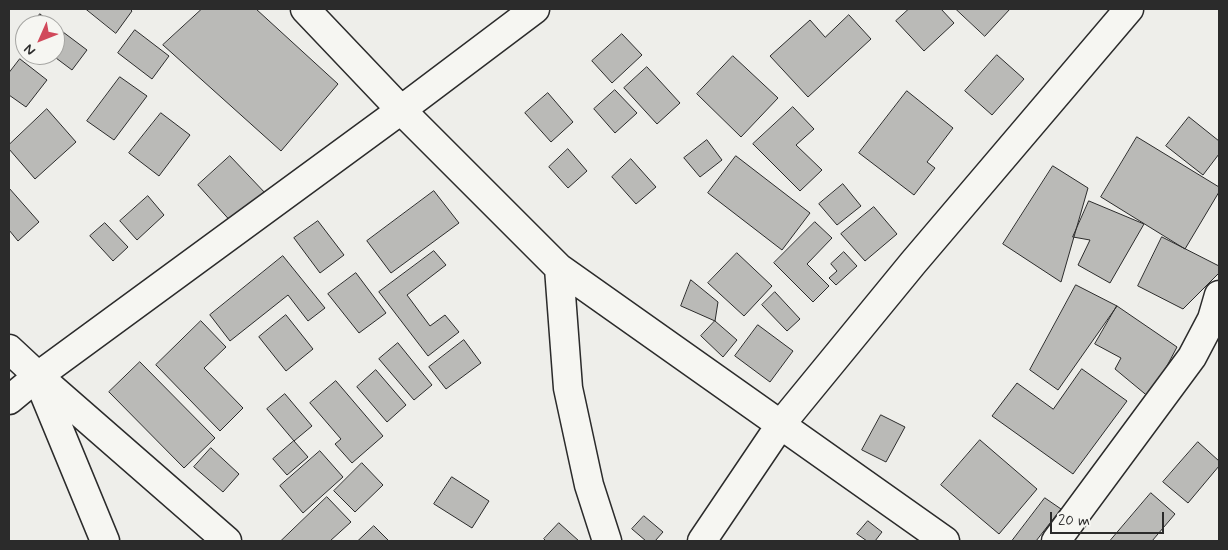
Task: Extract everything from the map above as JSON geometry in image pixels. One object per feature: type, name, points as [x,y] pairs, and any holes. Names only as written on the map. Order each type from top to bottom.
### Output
[{"type":"street","points":[[305,9],[401,110],[559,268],[945,541]]},
{"type":"street","points":[[9,400],[38,376],[401,110],[535,9]]},
{"type":"street","points":[[702,541],[781,424],[913,264],[1130,9]]},
{"type":"street","points":[[559,268],[568,388],[590,485],[607,541]]},
{"type":"street","points":[[1056,541],[1192,357],[1212,319],[1219,295]]},
{"type":"street","points":[[9,349],[227,541]]},
{"type":"street","points":[[38,376],[105,541]]},
{"type":"building","points":[[86,9],[130,9],[132,11],[116,33]]},
{"type":"building","points":[[202,9],[256,9],[338,84],[281,151],[163,45]]},
{"type":"building","points":[[909,9],[941,9],[954,23],[924,51],[896,21]]},
{"type":"building","points":[[956,9],[1010,9],[985,36]]},
{"type":"building","points":[[849,15],[871,39],[808,97],[770,56],[810,20],[825,37]]},
{"type":"building","points":[[135,30],[169,56],[152,79],[118,53]]},
{"type":"building","points":[[65,34],[87,50],[72,70],[65,65]]},
{"type":"building","points":[[622,34],[642,55],[612,83],[592,61]]},
{"type":"building","points":[[997,55],[1024,79],[992,115],[965,91]]},
{"type":"building","points":[[733,56],[778,98],[741,137],[697,94]]},
{"type":"building","points":[[15,65],[28,65],[47,80],[26,107],[9,95],[9,73]]},
{"type":"building","points":[[647,67],[680,103],[657,124],[624,88]]},
{"type":"building","points":[[120,77],[147,96],[114,140],[87,121]]},
{"type":"building","points":[[615,90],[637,113],[615,133],[594,109]]},
{"type":"building","points":[[907,91],[953,128],[927,162],[935,168],[914,195],[859,153]]},
{"type":"building","points":[[548,93],[573,122],[551,142],[525,113]]},
{"type":"building","points":[[793,107],[814,129],[796,145],[822,170],[800,191],[753,144]]},
{"type":"building","points":[[47,109],[76,142],[35,179],[9,149],[9,145]]},
{"type":"building","points":[[161,113],[190,135],[159,176],[129,153]]},
{"type":"building","points":[[1189,117],[1219,141],[1219,154],[1203,175],[1166,146]]},
{"type":"building","points":[[1137,137],[1219,187],[1219,192],[1185,249],[1101,197]]},
{"type":"building","points":[[707,140],[722,160],[700,177],[684,158]]},
{"type":"building","points":[[568,149],[587,171],[568,188],[549,167]]},
{"type":"building","points":[[230,156],[267,195],[234,225],[198,185]]},
{"type":"building","points":[[736,156],[810,213],[782,250],[708,193]]},
{"type":"building","points":[[631,159],[656,187],[636,204],[612,177]]},
{"type":"building","points":[[1053,166],[1088,188],[1061,282],[1003,244]]},
{"type":"building","points":[[843,184],[861,206],[837,225],[819,204]]},
{"type":"building","points":[[9,188],[39,222],[18,241],[9,230]]},
{"type":"building","points":[[434,191],[459,223],[391,273],[367,241]]},
{"type":"building","points":[[148,196],[164,215],[137,240],[120,221]]},
{"type":"building","points":[[1089,201],[1144,224],[1110,283],[1078,265],[1090,240],[1073,237]]},
{"type":"building","points":[[874,207],[897,234],[865,261],[841,234]]},
{"type":"building","points":[[318,221],[344,255],[320,273],[294,238]]},
{"type":"building","points":[[815,222],[832,238],[807,264],[829,286],[813,302],[774,263]]},
{"type":"building","points":[[105,223],[128,247],[113,261],[90,236]]},
{"type":"building","points":[[1162,237],[1219,266],[1219,273],[1183,309],[1138,286]]},
{"type":"building","points":[[434,251],[446,265],[407,295],[430,326],[445,315],[459,332],[428,356],[379,292]]},
{"type":"building","points":[[844,252],[857,266],[836,285],[829,278],[837,271],[831,264]]},
{"type":"building","points":[[737,253],[772,286],[744,316],[708,283]]},
{"type":"building","points":[[283,256],[325,308],[308,321],[288,295],[230,341],[210,315]]},
{"type":"building","points":[[356,273],[386,313],[359,333],[328,294]]},
{"type":"building","points":[[691,280],[718,302],[715,321],[681,306]]},
{"type":"building","points":[[1076,285],[1117,306],[1058,390],[1030,370]]},
{"type":"building","points":[[775,292],[800,319],[787,331],[762,305]]},
{"type":"building","points":[[1117,306],[1177,347],[1150,398],[1115,369],[1121,358],[1095,344]]},
{"type":"building","points":[[286,315],[313,349],[286,371],[259,337]]},
{"type":"building","points":[[201,321],[226,347],[204,368],[243,408],[220,431],[156,365]]},
{"type":"building","points":[[715,321],[737,340],[723,357],[701,336]]},
{"type":"building","points":[[758,325],[793,351],[770,382],[735,356]]},
{"type":"building","points":[[464,340],[481,363],[446,389],[429,367]]},
{"type":"building","points":[[398,343],[432,385],[414,400],[379,359]]},
{"type":"building","points":[[140,362],[215,438],[184,468],[109,392]]},
{"type":"building","points":[[1082,369],[1127,401],[1073,474],[992,416],[1017,383],[1053,409]]},
{"type":"building","points":[[376,370],[406,405],[387,422],[357,387]]},
{"type":"building","points":[[336,381],[383,436],[352,463],[335,444],[341,439],[310,403]]},
{"type":"building","points":[[285,394],[312,426],[294,441],[267,409]]},
{"type":"building","points":[[881,415],[905,427],[886,462],[862,450]]},
{"type":"building","points":[[980,440],[1037,489],[999,534],[941,485]]},
{"type":"building","points":[[294,441],[308,457],[287,475],[273,459]]},
{"type":"building","points":[[1198,442],[1219,461],[1219,466],[1188,503],[1163,482]]},
{"type":"building","points":[[211,448],[239,474],[223,492],[194,467]]},
{"type":"building","points":[[320,451],[343,477],[303,513],[280,486]]},
{"type":"building","points":[[362,463],[383,485],[355,512],[334,491]]},
{"type":"building","points":[[452,477],[489,501],[472,528],[434,504]]},
{"type":"building","points":[[1151,493],[1175,514],[1152,541],[1110,541]]},
{"type":"building","points":[[327,497],[351,522],[330,541],[281,541]]},
{"type":"building","points":[[1045,498],[1061,509],[1036,541],[1012,541]]},
{"type":"building","points":[[644,516],[663,532],[655,541],[646,541],[632,529]]},
{"type":"building","points":[[868,521],[882,532],[875,541],[867,541],[857,534]]},
{"type":"building","points":[[559,523],[579,541],[546,541],[544,539]]},
{"type":"building","points":[[374,526],[389,541],[358,541]]}]
